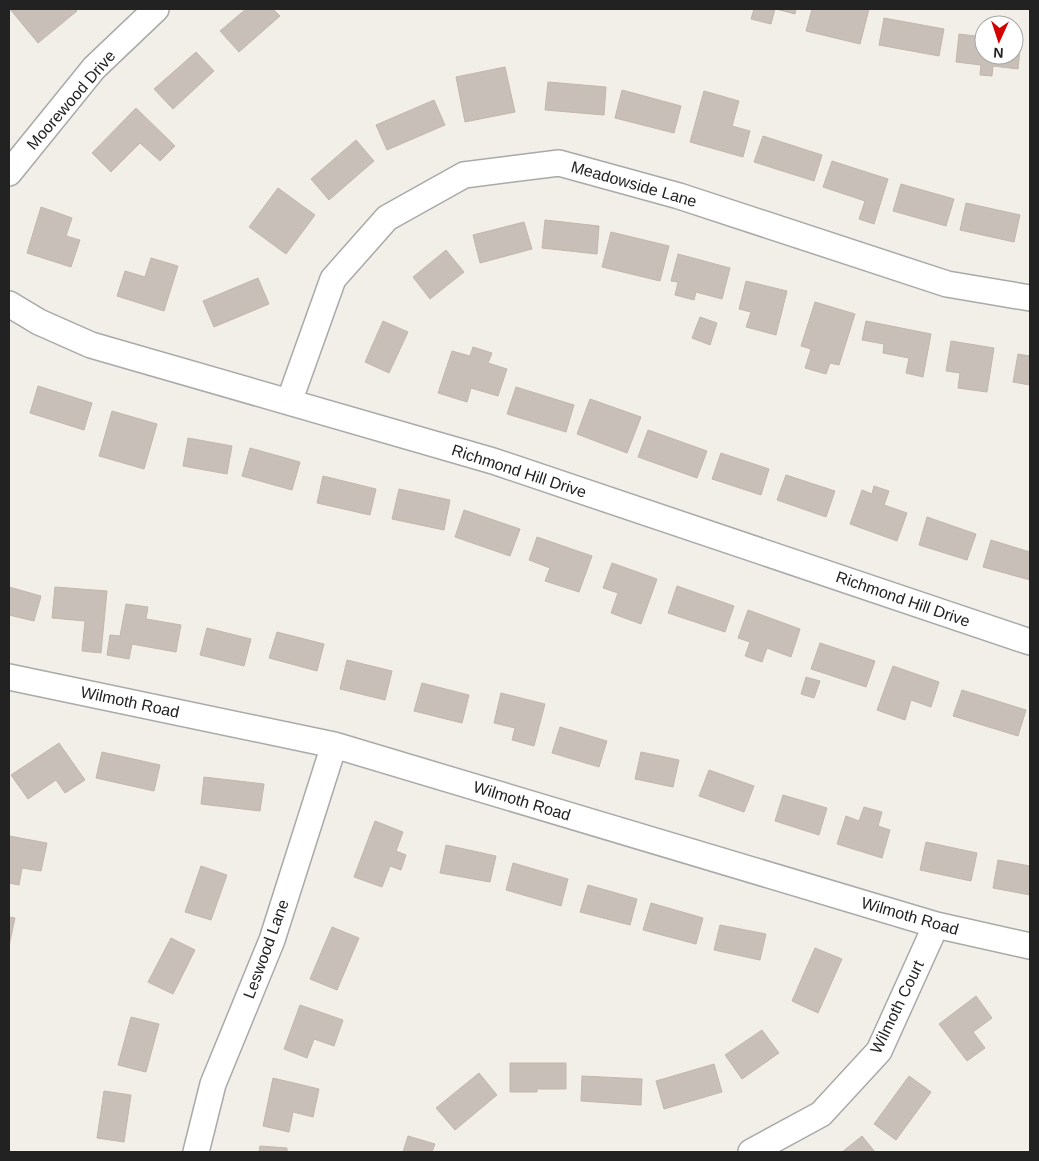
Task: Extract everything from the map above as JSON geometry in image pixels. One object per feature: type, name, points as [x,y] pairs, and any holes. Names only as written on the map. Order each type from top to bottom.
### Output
[{"type":"street","name":"Moorewood Drive","points":[[9,173],[94,68],[156,9]]},
{"type":"street","name":"Meadowside Lane","points":[[289,402],[333,278],[387,218],[464,175],[559,163],[679,196],[947,284],[1030,298]]},
{"type":"street","name":"Richmond Hill Drive","points":[[9,304],[40,322],[91,345],[493,462],[1030,642]]},
{"type":"street","name":"Wilmoth Road","points":[[9,677],[334,745],[936,925],[1030,946]]},
{"type":"street","name":"Leswood Lane","points":[[196,1152],[213,1084],[272,940],[334,745]]},
{"type":"street","name":"Wilmoth Court","points":[[751,1152],[821,1114],[879,1051],[936,925]]},
{"type":"building","points":[[10,9],[75,9],[77,11],[38,43]]},
{"type":"building","points":[[246,9],[273,9],[280,16],[239,52],[220,31]]},
{"type":"building","points":[[754,9],[775,9],[771,24],[751,19]]},
{"type":"building","points":[[776,9],[796,9],[795,14]]},
{"type":"building","points":[[812,9],[869,9],[860,44],[806,31]]},
{"type":"building","points":[[884,18],[944,29],[939,56],[879,45]]},
{"type":"building","points":[[959,34],[974,36],[974,64],[956,62]]},
{"type":"building","points":[[196,52],[214,71],[173,109],[154,89]]},
{"type":"building","points":[[981,65],[1018,65],[1018,69],[993,66],[992,76],[980,75]]},
{"type":"building","points":[[505,67],[515,112],[465,122],[456,77]]},
{"type":"building","points":[[548,82],[606,87],[604,115],[545,110]]},
{"type":"building","points":[[622,90],[681,106],[674,133],[615,118]]},
{"type":"building","points":[[704,91],[739,101],[732,126],[750,131],[743,157],[690,142]]},
{"type":"building","points":[[434,100],[445,125],[387,150],[376,125]]},
{"type":"building","points":[[136,108],[175,146],[160,161],[140,143],[111,172],[92,153]]},
{"type":"building","points":[[763,136],[822,155],[814,181],[754,162]]},
{"type":"building","points":[[356,140],[374,161],[329,200],[311,179]]},
{"type":"building","points":[[832,161],[888,179],[874,224],[859,219],[865,201],[823,187]]},
{"type":"building","points":[[901,184],[954,199],[946,226],[893,211]]},
{"type":"building","points":[[278,188],[315,215],[286,254],[249,227]]},
{"type":"building","points":[[966,203],[1020,215],[1014,242],[960,230]]},
{"type":"building","points":[[41,207],[72,218],[66,236],[80,240],[71,267],[27,253]]},
{"type":"building","points":[[545,220],[599,226],[597,254],[542,248]]},
{"type":"building","points":[[524,222],[532,249],[480,263],[473,235]]},
{"type":"building","points":[[611,232],[669,246],[660,281],[602,267]]},
{"type":"building","points":[[446,250],[464,272],[430,299],[413,277]]},
{"type":"building","points":[[678,254],[730,268],[722,299],[696,292],[694,300],[675,295],[678,282],[671,281]]},
{"type":"building","points":[[151,258],[178,266],[164,311],[117,296],[125,271],[145,277]]},
{"type":"building","points":[[258,278],[269,304],[214,327],[203,301]]},
{"type":"building","points":[[746,281],[787,291],[776,335],[746,327],[751,312],[739,309]]},
{"type":"building","points":[[815,302],[855,314],[839,365],[830,363],[826,374],[805,368],[811,349],[801,346]]},
{"type":"building","points":[[700,317],[717,323],[710,345],[692,338]]},
{"type":"building","points":[[383,321],[408,332],[389,373],[365,362]]},
{"type":"building","points":[[866,321],[931,334],[923,377],[906,373],[909,358],[883,353],[884,344],[862,340]]},
{"type":"building","points":[[951,341],[994,348],[987,392],[958,388],[960,373],[946,371]]},
{"type":"building","points":[[473,347],[492,353],[488,363],[507,369],[498,396],[471,388],[467,402],[438,393],[452,351],[470,356]]},
{"type":"building","points":[[1018,354],[1030,356],[1030,385],[1013,382]]},
{"type":"building","points":[[38,386],[92,403],[84,430],[30,413]]},
{"type":"building","points":[[516,387],[574,405],[566,432],[507,414]]},
{"type":"building","points":[[590,399],[641,417],[627,453],[577,434]]},
{"type":"building","points":[[112,411],[157,424],[144,469],[99,456]]},
{"type":"building","points":[[648,430],[707,451],[697,478],[638,457]]},
{"type":"building","points":[[188,438],[232,446],[227,474],[183,466]]},
{"type":"building","points":[[250,448],[300,462],[292,490],[242,476]]},
{"type":"building","points":[[721,453],[769,469],[761,495],[712,479]]},
{"type":"building","points":[[786,475],[835,491],[826,517],[777,500]]},
{"type":"building","points":[[323,476],[376,489],[370,515],[317,503]]},
{"type":"building","points":[[874,486],[889,491],[884,505],[907,513],[897,541],[850,524],[862,490],[872,494]]},
{"type":"building","points":[[399,489],[450,500],[444,530],[392,519]]},
{"type":"building","points":[[464,510],[520,529],[510,556],[455,537]]},
{"type":"building","points":[[927,517],[976,534],[967,560],[919,545]]},
{"type":"building","points":[[537,537],[592,556],[579,592],[545,581],[550,568],[529,560]]},
{"type":"building","points":[[991,540],[1030,552],[1030,580],[983,567]]},
{"type":"building","points":[[612,563],[657,579],[641,624],[611,613],[618,593],[603,588]]},
{"type":"building","points":[[677,586],[734,606],[725,632],[668,613]]},
{"type":"building","points":[[9,587],[41,596],[34,621],[9,615]]},
{"type":"building","points":[[55,587],[107,591],[101,653],[82,651],[85,621],[52,618]]},
{"type":"building","points":[[126,604],[148,607],[146,619],[181,625],[176,652],[132,644],[129,659],[107,655],[110,635],[120,636]]},
{"type":"building","points":[[748,610],[800,629],[791,657],[767,648],[762,662],[745,656],[750,642],[738,638]]},
{"type":"building","points":[[207,628],[251,639],[244,666],[200,655]]},
{"type":"building","points":[[277,632],[324,644],[317,671],[269,658]]},
{"type":"building","points":[[820,643],[875,661],[866,687],[811,669]]},
{"type":"building","points":[[347,660],[392,671],[385,700],[340,689]]},
{"type":"building","points":[[893,666],[939,682],[931,707],[911,700],[905,720],[877,710]]},
{"type":"building","points":[[806,677],[820,681],[814,698],[801,694]]},
{"type":"building","points":[[422,683],[469,695],[462,723],[414,711]]},
{"type":"building","points":[[962,690],[1026,710],[1018,736],[953,716]]},
{"type":"building","points":[[501,693],[545,704],[534,746],[512,740],[515,728],[494,723]]},
{"type":"building","points":[[560,727],[607,741],[599,767],[552,753]]},
{"type":"building","points":[[59,743],[85,780],[65,793],[56,780],[28,799],[11,775]]},
{"type":"building","points":[[102,752],[160,765],[154,791],[96,778]]},
{"type":"building","points":[[641,752],[679,760],[673,787],[635,779]]},
{"type":"building","points":[[709,770],[754,786],[744,812],[699,796]]},
{"type":"building","points":[[204,777],[264,784],[260,811],[201,804]]},
{"type":"building","points":[[783,795],[827,808],[819,835],[775,821]]},
{"type":"building","points":[[864,807],[882,812],[878,826],[890,830],[882,858],[837,844],[846,816],[859,821]]},
{"type":"building","points":[[375,821],[403,832],[396,851],[406,855],[401,870],[390,866],[382,887],[354,877]]},
{"type":"building","points":[[9,836],[47,843],[41,871],[22,868],[19,885],[9,883]]},
{"type":"building","points":[[926,842],[977,853],[971,881],[920,870]]},
{"type":"building","points":[[446,845],[496,856],[490,882],[440,873]]},
{"type":"building","points":[[998,860],[1030,866],[1030,895],[993,888]]},
{"type":"building","points":[[513,863],[568,879],[561,906],[506,890]]},
{"type":"building","points":[[201,866],[227,875],[211,920],[185,912]]},
{"type":"building","points":[[588,885],[637,899],[630,925],[580,912]]},
{"type":"building","points":[[651,903],[703,918],[696,944],[643,930]]},
{"type":"building","points":[[9,917],[15,918],[9,946]]},
{"type":"building","points":[[720,925],[766,934],[760,960],[714,950]]},
{"type":"building","points":[[332,927],[359,938],[337,990],[310,979]]},
{"type":"building","points":[[171,938],[195,950],[173,994],[148,982]]},
{"type":"building","points":[[815,948],[842,959],[818,1013],[792,1001]]},
{"type":"building","points":[[976,996],[992,1018],[973,1032],[985,1048],[967,1061],[939,1024]]},
{"type":"building","points":[[300,1005],[343,1020],[334,1046],[314,1039],[307,1058],[284,1049]]},
{"type":"building","points":[[131,1017],[159,1024],[146,1072],[118,1065]]},
{"type":"building","points":[[762,1030],[779,1053],[742,1079],[725,1055]]},
{"type":"building","points":[[510,1063],[566,1063],[566,1089],[537,1089],[537,1092],[510,1092]]},
{"type":"building","points":[[714,1064],[722,1092],[664,1109],[656,1081]]},
{"type":"building","points":[[479,1073],[497,1095],[455,1130],[436,1108]]},
{"type":"building","points":[[582,1076],[642,1079],[641,1105],[581,1101]]},
{"type":"building","points":[[909,1076],[931,1092],[896,1140],[874,1124]]},
{"type":"building","points":[[273,1078],[319,1089],[313,1117],[293,1112],[289,1132],[263,1126]]},
{"type":"building","points":[[104,1091],[131,1095],[124,1142],[97,1138]]},
{"type":"building","points":[[408,1136],[435,1144],[432,1152],[403,1152]]},
{"type":"building","points":[[862,1136],[875,1152],[842,1152]]},
{"type":"building","points":[[260,1146],[287,1148],[287,1152],[259,1152]]}]
